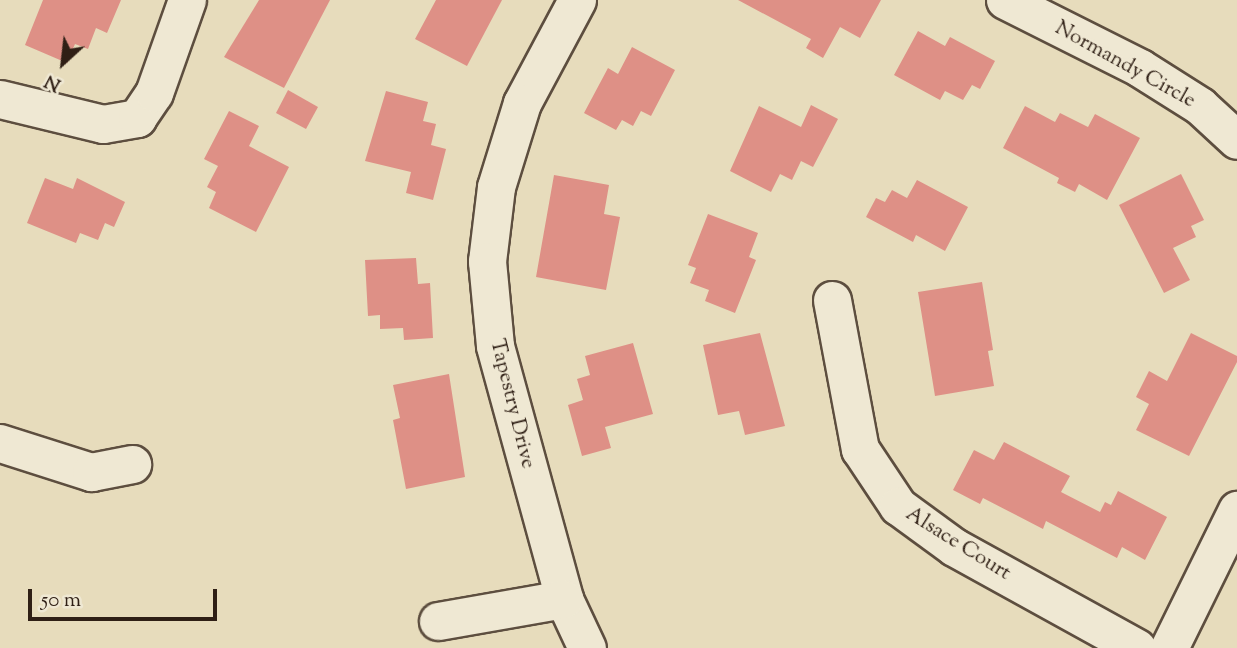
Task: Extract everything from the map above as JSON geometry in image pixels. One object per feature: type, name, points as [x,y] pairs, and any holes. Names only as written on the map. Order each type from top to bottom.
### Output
[{"type":"street","points":[[0,99],[103,124],[137,118],[154,93],[187,0]]},
{"type":"street","name":"Tapestry Drive","points":[[577,0],[522,103],[496,187],[487,261],[495,346],[564,600],[587,648]]},
{"type":"street","name":"Normandy Circle","points":[[1005,0],[1140,68],[1200,107],[1237,140]]},
{"type":"street","name":"Alsace Court","points":[[832,300],[860,449],[898,506],[954,547],[1137,648]]},
{"type":"street","points":[[0,443],[91,472],[132,464]]},
{"type":"street","points":[[1169,648],[1237,510]]},
{"type":"street","points":[[438,621],[564,600]]},
{"type":"building","points":[[43,0],[121,0],[107,33],[96,28],[88,49],[75,44],[67,63],[25,45]]},
{"type":"building","points":[[259,0],[330,0],[284,88],[224,57]]},
{"type":"building","points":[[436,0],[502,0],[467,66],[415,39]]},
{"type":"building","points":[[738,0],[881,0],[860,38],[840,27],[823,58],[806,48],[811,39]]},
{"type":"building","points":[[918,31],[945,46],[950,37],[995,61],[980,89],[972,85],[963,100],[945,91],[940,100],[894,75]]},
{"type":"building","points":[[632,47],[675,70],[651,116],[641,111],[633,126],[622,120],[616,130],[584,113],[608,68],[618,74]]},
{"type":"building","points":[[288,90],[318,107],[306,129],[276,113]]},
{"type":"building","points":[[386,91],[428,102],[423,121],[436,124],[431,145],[446,149],[433,200],[406,193],[411,172],[365,161]]},
{"type":"building","points":[[811,105],[838,119],[813,167],[801,161],[792,180],[780,174],[771,192],[730,171],[759,106],[801,127]]},
{"type":"building","points":[[1025,106],[1055,122],[1060,113],[1088,127],[1095,114],[1140,138],[1107,200],[1079,184],[1075,192],[1057,183],[1059,178],[1003,148]]},
{"type":"building","points":[[229,111],[259,126],[249,146],[289,167],[256,232],[209,208],[216,192],[207,187],[218,166],[204,159]]},
{"type":"building","points":[[1181,174],[1204,220],[1191,226],[1196,237],[1173,248],[1190,280],[1164,293],[1119,205]]},
{"type":"building","points":[[554,175],[609,185],[604,214],[620,217],[606,290],[536,277]]},
{"type":"building","points":[[45,178],[73,189],[77,178],[125,202],[114,227],[105,223],[98,240],[80,233],[76,243],[27,223]]},
{"type":"building","points":[[917,180],[968,207],[945,251],[916,235],[913,242],[866,217],[876,198],[885,202],[892,190],[907,198]]},
{"type":"building","points":[[708,214],[758,233],[749,257],[756,260],[735,313],[705,301],[709,290],[690,283],[696,268],[688,265]]},
{"type":"building","points":[[416,258],[418,284],[430,283],[433,338],[404,340],[403,328],[380,329],[380,315],[368,316],[365,260]]},
{"type":"building","points":[[982,282],[993,350],[988,351],[994,386],[935,396],[918,292]]},
{"type":"building","points":[[760,333],[785,426],[745,435],[739,411],[718,415],[703,345]]},
{"type":"building","points":[[1191,333],[1237,356],[1237,362],[1189,456],[1136,430],[1149,404],[1136,397],[1149,371],[1167,381]]},
{"type":"building","points":[[633,343],[653,414],[605,427],[611,448],[582,456],[568,405],[583,400],[577,379],[590,375],[585,356]]},
{"type":"building","points":[[449,374],[465,477],[406,489],[393,420],[400,418],[393,385]]},
{"type":"building","points":[[1004,442],[1070,476],[1061,492],[1100,512],[1105,502],[1111,505],[1118,491],[1167,517],[1145,560],[1122,547],[1117,558],[1046,521],[1043,529],[983,498],[980,504],[953,490],[974,450],[994,460]]}]
